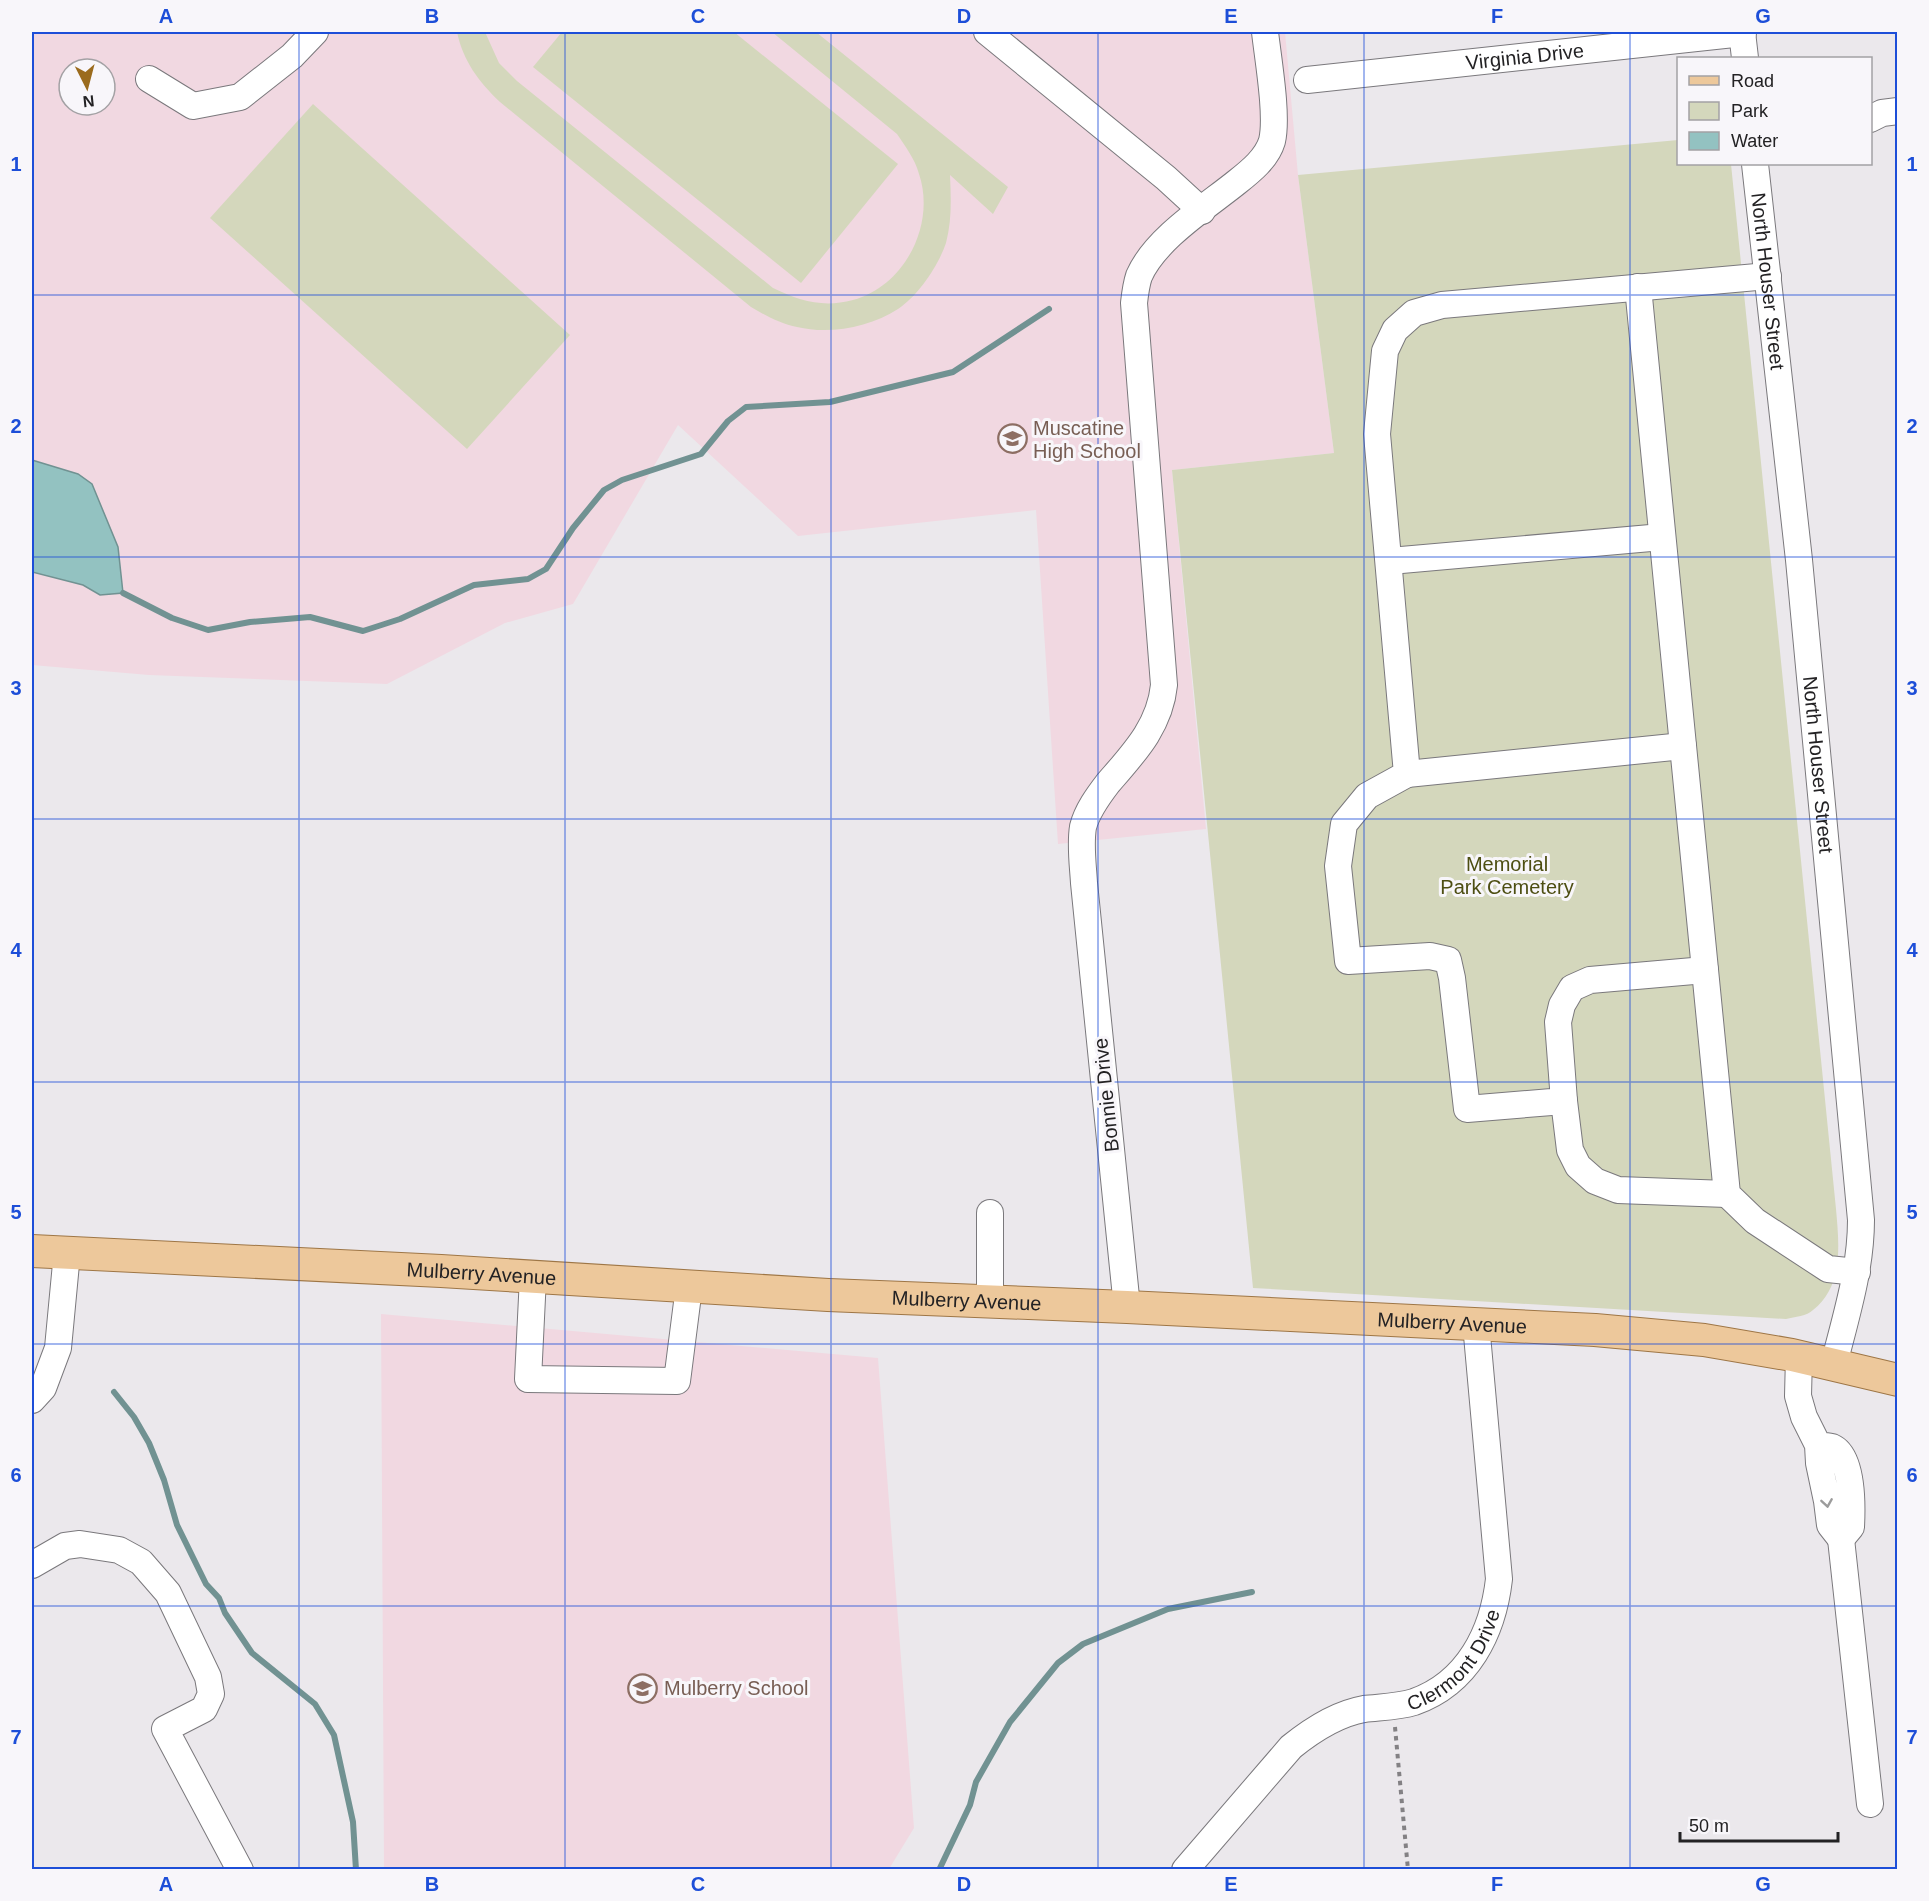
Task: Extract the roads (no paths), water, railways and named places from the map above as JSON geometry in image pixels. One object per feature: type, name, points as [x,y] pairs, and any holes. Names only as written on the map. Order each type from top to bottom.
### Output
[{"type":"main road","name":"Mulberry Avenue","points":[[32,1251],[828,1295],[1595,1330],[1704,1340],[1799,1356],[1898,1380]]},
{"type":"street","points":[[149,79],[193,106],[240,97],[292,56],[315,32]]},
{"type":"street","points":[[987,32],[1202,210]]},
{"type":"street","name":"Bonnie Drive","points":[[1127,1307],[1084,883],[1082,838],[1087,818],[1102,791],[1144,740],[1155,721],[1160,710],[1164,685],[1133,316],[1136,288],[1145,265],[1155,252],[1184,224],[1250,172],[1264,157],[1271,143],[1274,119],[1265,32]]},
{"type":"street","points":[[1742,32],[1745,57]]},
{"type":"street","name":"Virginia Drive","points":[[1307,80],[1742,32]]},
{"type":"street","name":"North Houser Street","points":[[1755,165],[1800,572],[1862,1220],[1857,1272],[1834,1364]]},
{"type":"street","points":[[1407,774],[1377,434],[1385,351],[1395,330],[1414,313],[1442,305],[1768,276]]},
{"type":"street","points":[[1638,287],[1727,1194],[1755,1221],[1828,1269],[1857,1272]]},
{"type":"street","points":[[1390,561],[1662,537]]},
{"type":"street","points":[[1564,1101],[1467,1109],[1448,960],[1430,956],[1348,961],[1338,866],[1344,824],[1367,796],[1407,774],[1683,747]]},
{"type":"street","points":[[1705,970],[1590,980],[1572,988],[1562,1005],[1558,1022],[1564,1101],[1570,1150],[1578,1166],[1595,1181],[1618,1190],[1727,1194]]},
{"type":"street","points":[[990,1213],[990,1302]]},
{"type":"street","points":[[32,1400],[43,1388],[58,1348],[67,1253]]},
{"type":"street","points":[[533,1277],[528,1378],[676,1381],[689,1287]]},
{"type":"street","name":"Clermont Drive","points":[[1185,1869],[1291,1747],[1311,1730],[1335,1718],[1362,1710],[1414,1702],[1434,1692],[1456,1676],[1475,1654],[1488,1630],[1496,1605],[1499,1579],[1476,1324]]},
{"type":"street","points":[[1799,1356],[1798,1396],[1804,1417],[1818,1445],[1830,1525],[1841,1539],[1870,1803]]},
{"type":"street","points":[[32,1565],[64,1546],[80,1544],[119,1550],[141,1562],[168,1593],[208,1677],[210,1694],[204,1709],[165,1729],[240,1869]]},
{"type":"water","points":[[32,460],[78,474],[92,484],[118,547],[123,593],[100,595],[83,585],[32,572]]},
{"type":"waterway","points":[[123,593],[172,618],[208,630],[250,622],[310,617],[363,631],[400,619],[474,585],[528,579],[546,569],[573,528],[604,490],[622,480],[701,454],[728,421],[746,407],[830,402],[953,372],[1049,309]]},
{"type":"waterway","points":[[114,1392],[134,1417],[149,1443],[164,1480],[177,1525],[206,1584],[219,1598],[225,1613],[252,1653],[315,1704],[334,1735],[353,1822],[356,1870]]},
{"type":"waterway","points":[[939,1870],[970,1805],[976,1782],[1010,1722],[1058,1663],[1083,1644],[1168,1609],[1252,1592]]},
{"type":"place","name":"Muscatine High School","points":[[1012,439]]},
{"type":"place","name":"Mulberry School","points":[[643,1688]]},
{"type":"park label","name":"Memorial Park Cemetery","points":[[1507,876]]}]
